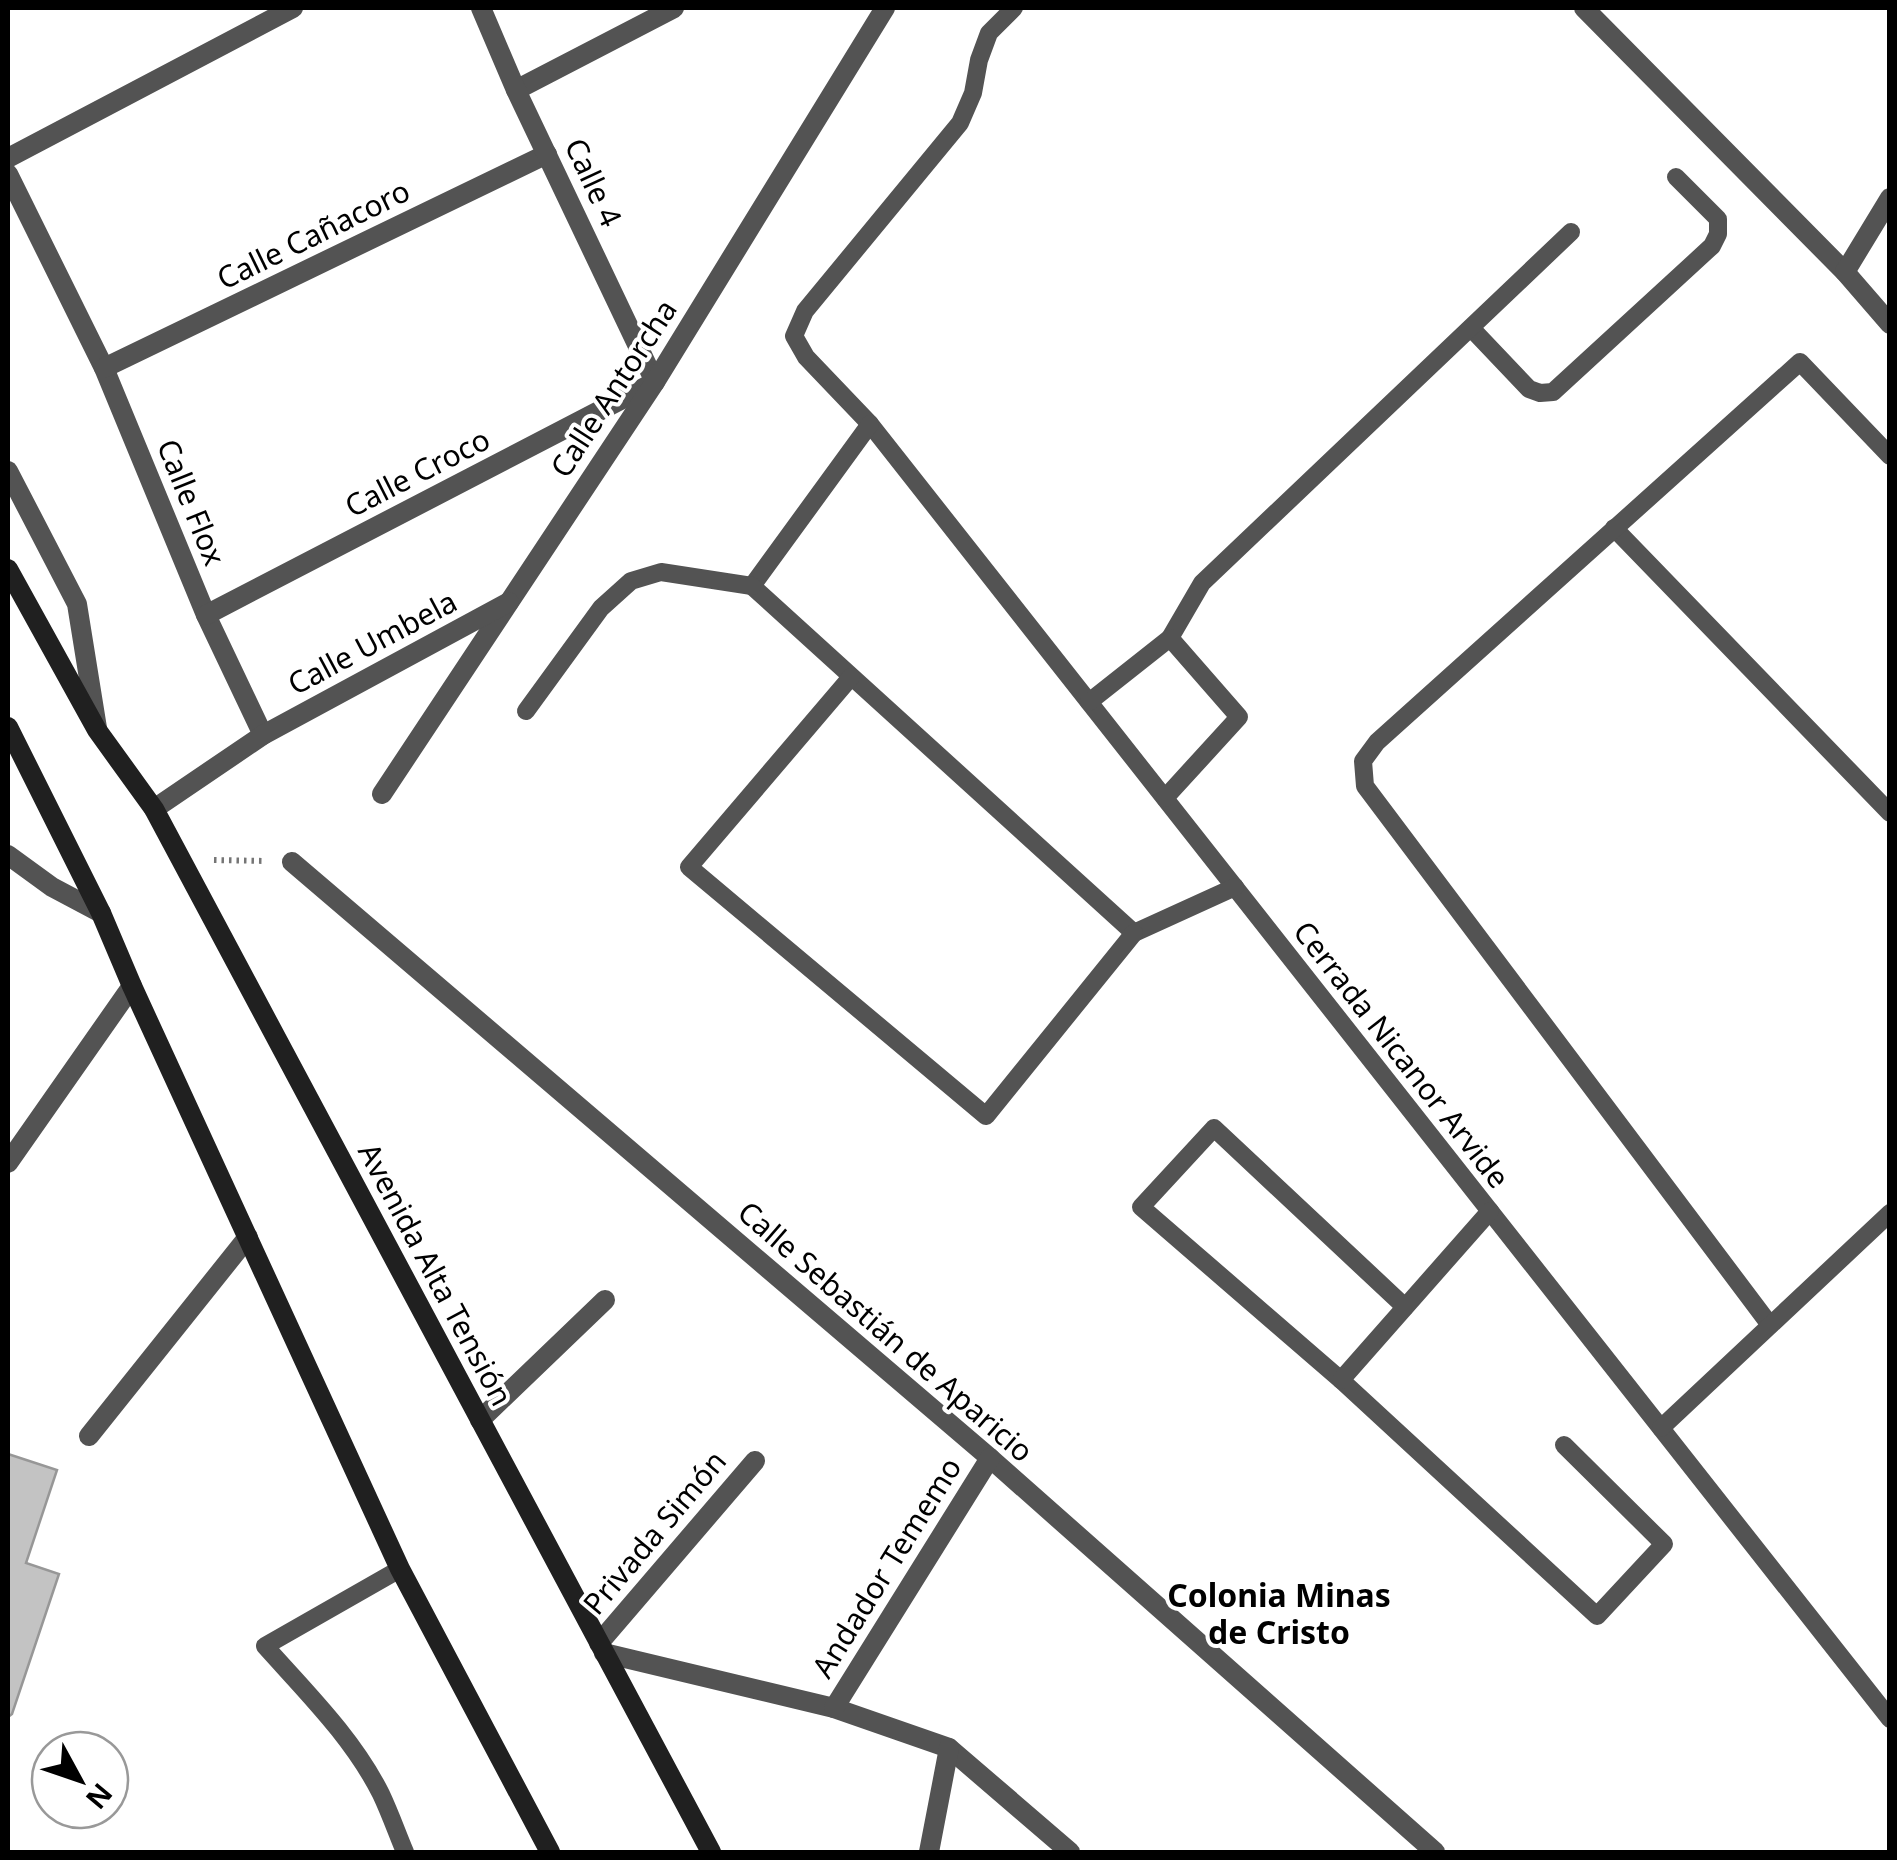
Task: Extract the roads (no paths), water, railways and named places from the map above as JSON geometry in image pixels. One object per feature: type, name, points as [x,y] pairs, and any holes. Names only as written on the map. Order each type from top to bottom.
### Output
[{"type":"main road","name":"Avenida Alta Tensión","points":[[8,569],[97,730],[154,808],[711,1852]]},
{"type":"main road","points":[[8,727],[101,913],[400,1568],[550,1852]]},
{"type":"street","points":[[8,158],[293,8]]},
{"type":"street","name":"Calle 4","points":[[481,8],[655,382]]},
{"type":"street","points":[[516,90],[674,8]]},
{"type":"street","points":[[861,8],[872,28]]},
{"type":"street","name":"Calle Antorcha","points":[[382,794],[655,382],[884,8]]},
{"type":"street","points":[[1584,8],[1845,272],[1890,324]]},
{"type":"street","name":"Calle Cañacoro","points":[[104,368],[547,154]]},
{"type":"street","name":"Calle Flox","points":[[8,174],[104,368],[206,615],[263,735]]},
{"type":"street","points":[[1845,272],[1890,198]]},
{"type":"street","name":"Calle Croco","points":[[206,615],[655,382]]},
{"type":"street","name":"Avenida Alta Tensión","points":[[8,471],[77,604],[97,730]]},
{"type":"street","name":"Calle Umbela","points":[[263,735],[511,601]]},
{"type":"street","points":[[154,808],[263,735]]},
{"type":"street","points":[[8,855],[52,887],[101,913]]},
{"type":"street","name":"Calle Sebastián de Aparicio","points":[[292,862],[990,1458],[1435,1852]]},
{"type":"street","points":[[8,1163],[132,986]]},
{"type":"street","points":[[88,1436],[248,1237]]},
{"type":"street","points":[[480,1420],[605,1300]]},
{"type":"street","name":"Andador Tememo","points":[[834,1708],[990,1458]]},
{"type":"street","name":"Privada Simón","points":[[602,1648],[755,1461]]},
{"type":"street","points":[[602,1648],[834,1708],[949,1748],[1070,1852]]},
{"type":"street","points":[[932,1850],[949,1748]]},
{"type":"lane","name":"Cerrada Nicanor Arvide","points":[[1014,8],[989,33],[973,94],[960,123],[805,310],[794,336],[806,357],[870,424],[1890,1718]]},
{"type":"lane","points":[[1471,328],[1529,389],[1553,392],[1712,246],[1718,234],[1718,219],[1676,177]]},
{"type":"lane","points":[[1089,702],[1170,638],[1202,584],[1571,232]]},
{"type":"lane","points":[[1770,1325],[1365,786],[1363,762],[1377,742],[1800,362],[1890,456]]},
{"type":"lane","points":[[752,586],[870,424]]},
{"type":"lane","points":[[1614,528],[1890,812]]},
{"type":"lane","points":[[526,712],[602,608],[631,582],[661,572],[752,586],[1134,933]]},
{"type":"lane","points":[[1164,798],[1238,716],[1170,638]]},
{"type":"lane","points":[[851,677],[690,867],[986,1116],[1134,933],[1234,887]]},
{"type":"lane","points":[[1405,1308],[1214,1128],[1141,1207],[1341,1380],[1597,1616],[1664,1544],[1564,1445]]},
{"type":"lane","points":[[1341,1380],[1490,1211]]},
{"type":"lane","points":[[1662,1428],[1890,1213]]},
{"type":"lane","points":[[400,1568],[265,1646],[350,1745],[380,1792],[405,1852]]},
{"type":"district","name":"Colonia Minas de Cristo","points":[[1279,1612]]}]
